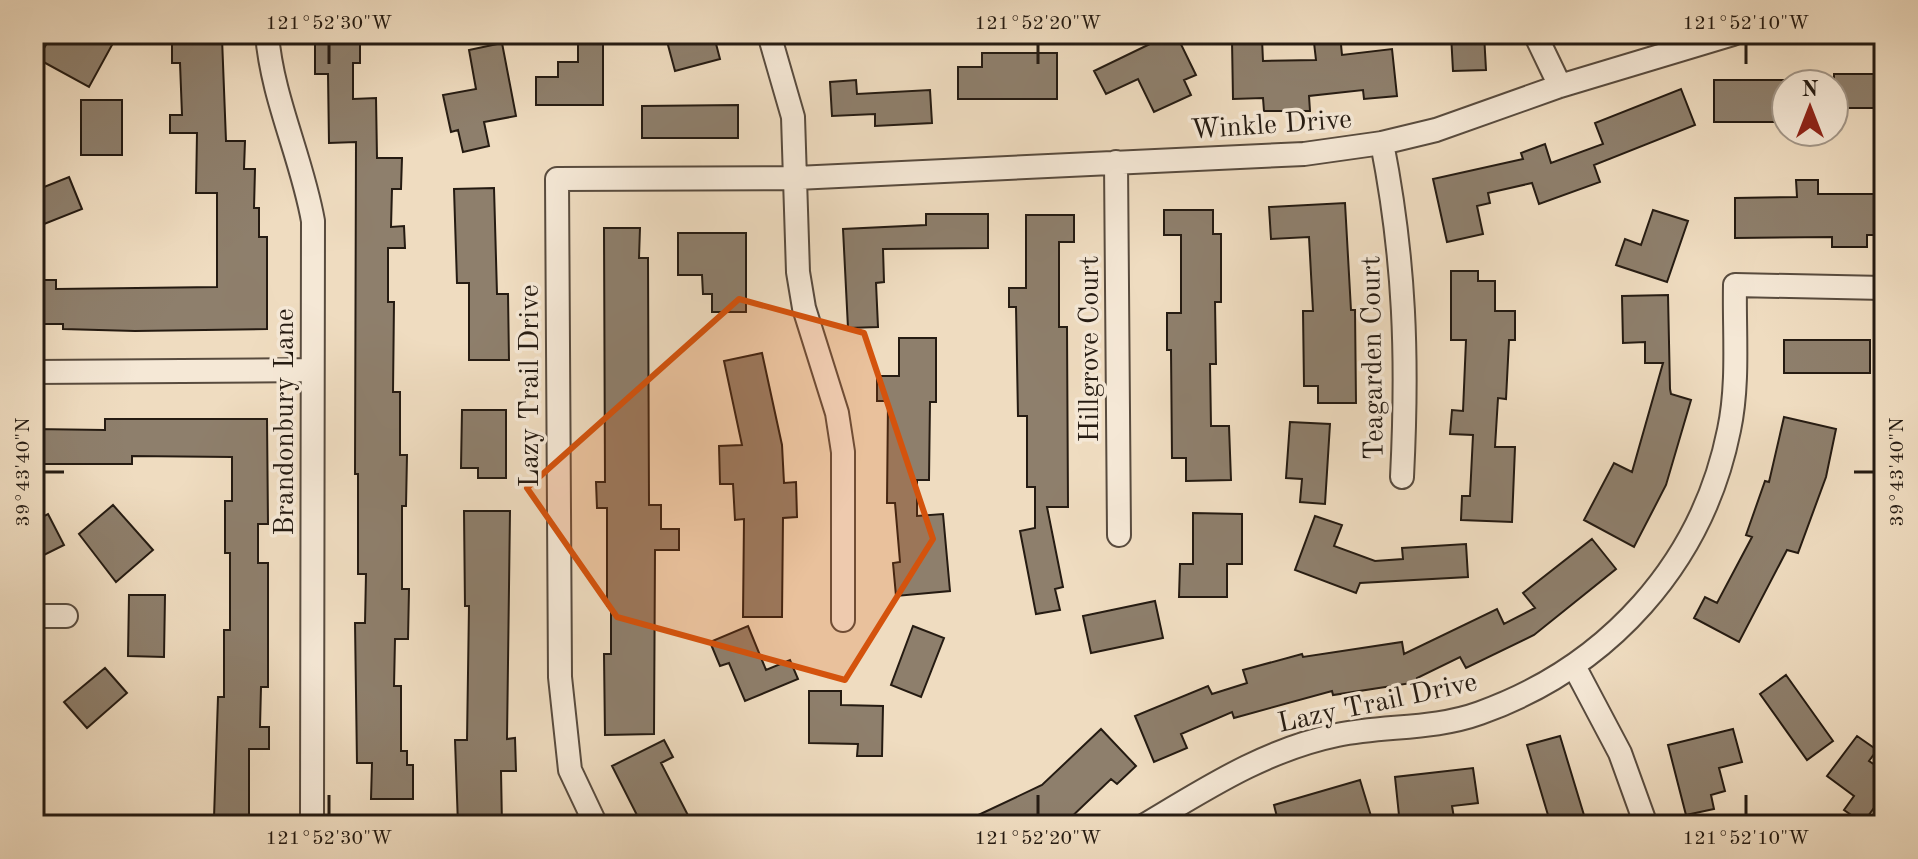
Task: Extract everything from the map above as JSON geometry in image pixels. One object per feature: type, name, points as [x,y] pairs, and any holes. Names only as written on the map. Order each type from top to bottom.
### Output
[{"type":"street","name":"Brandonbury Lane","points":[[267,34],[277,90],[305,175],[313,221],[312,816]]},
{"type":"street","points":[[769,34],[793,117],[798,272],[804,308],[837,413],[843,452],[843,620]]},
{"type":"street","points":[[1535,34],[1560,86]]},
{"type":"street","name":"Winkle Drive","points":[[796,178],[1304,154],[1382,143],[1479,116],[1560,86],[1733,34]]},
{"type":"street","name":"Teagarden Court","points":[[1382,143],[1400,241],[1405,299],[1402,477]]},
{"type":"street","name":"Hillgrove Court","points":[[1116,162],[1119,535]]},
{"type":"street","name":"Lazy Trail Drive","points":[[596,825],[570,770],[560,689],[557,179],[796,178]]},
{"type":"street","name":"Lazy Trail Drive","points":[[1145,825],[1251,763],[1290,747],[1338,735],[1442,724],[1525,694],[1574,666],[1639,611],[1670,572],[1697,527],[1716,478],[1729,429],[1734,392],[1735,285],[1884,288]]},
{"type":"street","points":[[34,372],[312,370]]},
{"type":"street","points":[[34,616],[66,616]]},
{"type":"street","points":[[1574,666],[1620,753],[1646,825]]},
{"type":"highlighted area","points":[[739,299],[864,333],[933,539],[845,680],[617,617],[527,488]]},
{"type":"building","points":[[52,34],[92,34],[112,45],[89,87],[38,59]]},
{"type":"building","points":[[172,34],[215,34],[215,38],[222,38],[226,141],[245,141],[244,169],[255,169],[254,208],[259,208],[259,237],[267,237],[267,329],[135,331],[63,329],[63,324],[34,324],[34,280],[56,280],[56,289],[217,287],[217,193],[196,193],[197,133],[170,133],[170,115],[182,115],[180,63],[172,63]]},
{"type":"building","points":[[315,34],[360,34],[360,63],[353,63],[353,99],[376,98],[377,158],[402,158],[401,189],[392,189],[391,227],[404,226],[405,248],[388,248],[388,302],[394,302],[393,392],[400,392],[400,455],[407,455],[406,506],[402,506],[402,589],[409,589],[408,639],[395,639],[394,686],[401,686],[401,751],[407,751],[407,765],[413,765],[413,799],[371,799],[372,763],[357,763],[355,623],[365,623],[366,574],[358,574],[358,474],[355,474],[356,142],[329,143],[328,74],[315,74]]},
{"type":"building","points":[[665,34],[704,34],[706,42],[715,40],[720,59],[675,71]]},
{"type":"building","points":[[1147,34],[1176,34],[1196,75],[1184,80],[1191,95],[1154,112],[1138,79],[1106,94],[1094,71],[1152,43]]},
{"type":"building","points":[[1313,34],[1340,34],[1342,55],[1392,49],[1397,96],[1364,99],[1363,90],[1309,96],[1310,111],[1264,111],[1263,98],[1233,99],[1232,40],[1262,39],[1263,61],[1316,60]]},
{"type":"building","points":[[1451,34],[1484,34],[1486,70],[1453,71]]},
{"type":"building","points":[[502,43],[516,116],[484,122],[489,146],[463,152],[458,130],[451,132],[443,95],[476,89],[469,50]]},
{"type":"building","points":[[578,44],[603,44],[603,105],[536,105],[536,77],[558,77],[558,62],[578,62]]},
{"type":"building","points":[[982,53],[1057,53],[1057,99],[958,99],[958,67],[982,67]]},
{"type":"building","points":[[1850,74],[1884,74],[1884,108],[1850,108]]},
{"type":"building","points":[[856,80],[857,94],[930,90],[932,123],[875,126],[875,114],[832,116],[830,82]]},
{"type":"building","points":[[1714,80],[1770,80],[1770,122],[1714,122]]},
{"type":"building","points":[[1681,89],[1695,125],[1594,165],[1600,182],[1539,204],[1532,183],[1488,193],[1490,203],[1477,206],[1483,234],[1447,242],[1433,179],[1523,159],[1521,153],[1545,144],[1551,163],[1603,144],[1595,123]]},
{"type":"building","points":[[81,100],[122,100],[122,155],[81,155]]},
{"type":"building","points":[[738,105],[738,138],[642,138],[642,106]]},
{"type":"building","points":[[69,177],[82,209],[34,228],[34,191]]},
{"type":"building","points":[[1796,180],[1818,180],[1818,194],[1884,194],[1884,235],[1867,235],[1867,247],[1832,247],[1832,237],[1735,238],[1735,198],[1797,197]]},
{"type":"building","points":[[494,188],[497,294],[508,294],[509,360],[469,360],[469,283],[457,283],[454,189]]},
{"type":"building","points":[[1345,203],[1351,310],[1355,310],[1356,403],[1318,403],[1318,386],[1304,386],[1303,311],[1313,311],[1309,237],[1271,239],[1269,207]]},
{"type":"building","points":[[1164,210],[1213,210],[1213,234],[1221,234],[1221,302],[1215,302],[1216,364],[1210,364],[1211,426],[1229,426],[1231,480],[1186,481],[1186,458],[1172,458],[1171,350],[1167,350],[1167,313],[1181,313],[1181,235],[1164,235]]},
{"type":"building","points":[[1653,210],[1688,221],[1667,282],[1616,265],[1625,239],[1641,245]]},
{"type":"building","points":[[926,214],[988,214],[988,248],[883,249],[884,282],[876,283],[878,327],[848,328],[843,229],[926,225]]},
{"type":"building","points":[[1026,215],[1074,215],[1074,242],[1059,242],[1059,327],[1067,327],[1068,507],[1047,507],[1063,587],[1055,589],[1060,610],[1036,614],[1020,531],[1035,528],[1035,487],[1027,487],[1027,416],[1018,416],[1016,307],[1009,307],[1009,288],[1026,288]]},
{"type":"building","points":[[604,228],[640,228],[639,258],[648,258],[649,505],[661,505],[661,529],[679,529],[679,550],[655,550],[654,734],[605,735],[604,654],[611,654],[611,606],[607,606],[607,508],[597,508],[596,482],[605,482]]},
{"type":"building","points":[[678,233],[746,233],[746,312],[712,312],[712,294],[703,294],[702,275],[678,275]]},
{"type":"building","points":[[1451,271],[1478,271],[1478,281],[1495,281],[1495,311],[1515,311],[1515,340],[1509,340],[1506,399],[1498,398],[1495,447],[1515,447],[1512,522],[1461,520],[1462,496],[1470,496],[1473,435],[1450,434],[1452,410],[1463,411],[1466,340],[1451,340]]},
{"type":"building","points":[[1668,295],[1671,394],[1691,400],[1666,485],[1634,547],[1584,520],[1614,463],[1632,472],[1663,363],[1645,363],[1645,342],[1623,343],[1622,296]]},
{"type":"building","points":[[899,338],[936,338],[936,402],[930,402],[929,480],[917,480],[917,516],[943,514],[950,591],[896,596],[893,563],[900,562],[895,503],[887,503],[888,401],[877,401],[877,376],[899,376]]},
{"type":"building","points":[[1784,340],[1870,340],[1870,373],[1784,373]]},
{"type":"building","points":[[762,353],[782,445],[784,483],[796,482],[797,517],[783,518],[782,617],[743,617],[744,519],[735,520],[733,484],[720,484],[719,446],[742,445],[724,361]]},
{"type":"building","points":[[462,410],[506,410],[506,478],[478,478],[478,468],[461,468]]},
{"type":"building","points":[[1784,417],[1836,429],[1826,477],[1798,553],[1787,550],[1739,642],[1694,618],[1705,597],[1717,603],[1752,537],[1746,535],[1765,481],[1769,482]]},
{"type":"building","points":[[105,419],[267,419],[268,524],[258,524],[258,563],[268,563],[268,687],[261,687],[260,727],[269,727],[269,749],[249,749],[249,818],[214,818],[218,697],[224,697],[224,630],[230,630],[230,553],[225,553],[225,501],[232,501],[232,457],[132,456],[132,464],[34,464],[34,429],[105,430]]},
{"type":"building","points":[[1290,422],[1330,424],[1325,504],[1300,502],[1302,479],[1286,478]]},
{"type":"building","points":[[113,505],[153,550],[116,582],[79,534]]},
{"type":"building","points":[[464,511],[510,511],[507,739],[515,738],[516,771],[501,771],[502,825],[458,825],[455,740],[467,740],[469,606],[465,606]]},
{"type":"building","points":[[1193,513],[1242,514],[1242,564],[1227,564],[1227,597],[1179,597],[1180,564],[1193,564]]},
{"type":"building","points":[[48,514],[64,545],[34,560],[34,521]]},
{"type":"building","points":[[1315,516],[1342,525],[1334,546],[1375,561],[1403,559],[1402,548],[1466,544],[1468,577],[1360,583],[1356,593],[1295,570]]},
{"type":"building","points":[[1592,539],[1616,569],[1534,635],[1466,668],[1460,657],[1417,678],[1418,682],[1333,695],[1332,691],[1234,718],[1232,712],[1181,734],[1187,748],[1154,762],[1135,716],[1208,686],[1212,694],[1247,683],[1243,670],[1302,654],[1303,657],[1402,642],[1404,654],[1497,609],[1504,624],[1535,608],[1523,593]]},
{"type":"building","points":[[129,595],[165,595],[164,657],[128,656]]},
{"type":"building","points":[[1155,601],[1163,638],[1091,653],[1083,616]]},
{"type":"building","points":[[748,626],[766,670],[790,660],[798,679],[745,701],[729,663],[720,666],[710,642]]},
{"type":"building","points":[[913,626],[944,638],[921,697],[891,685]]},
{"type":"building","points":[[105,668],[127,693],[87,728],[64,702]]},
{"type":"building","points":[[1786,675],[1833,741],[1807,760],[1760,694]]},
{"type":"building","points":[[809,691],[841,691],[841,705],[883,706],[882,756],[857,756],[858,744],[809,743]]},
{"type":"building","points":[[1101,729],[1136,766],[1117,784],[1111,779],[1063,825],[957,825],[1042,785]]},
{"type":"building","points":[[1733,729],[1742,762],[1719,768],[1725,791],[1711,795],[1714,809],[1686,815],[1668,745]]},
{"type":"building","points":[[1560,736],[1587,825],[1551,825],[1527,745]]},
{"type":"building","points":[[1857,736],[1877,750],[1869,761],[1884,771],[1884,794],[1863,823],[1844,810],[1854,796],[1827,776]]},
{"type":"building","points":[[664,740],[673,757],[661,763],[693,825],[642,825],[612,766]]},
{"type":"building","points":[[1473,768],[1478,803],[1452,806],[1454,818],[1400,825],[1395,777]]},
{"type":"building","points":[[1360,780],[1371,816],[1340,825],[1279,825],[1274,805]]}]
